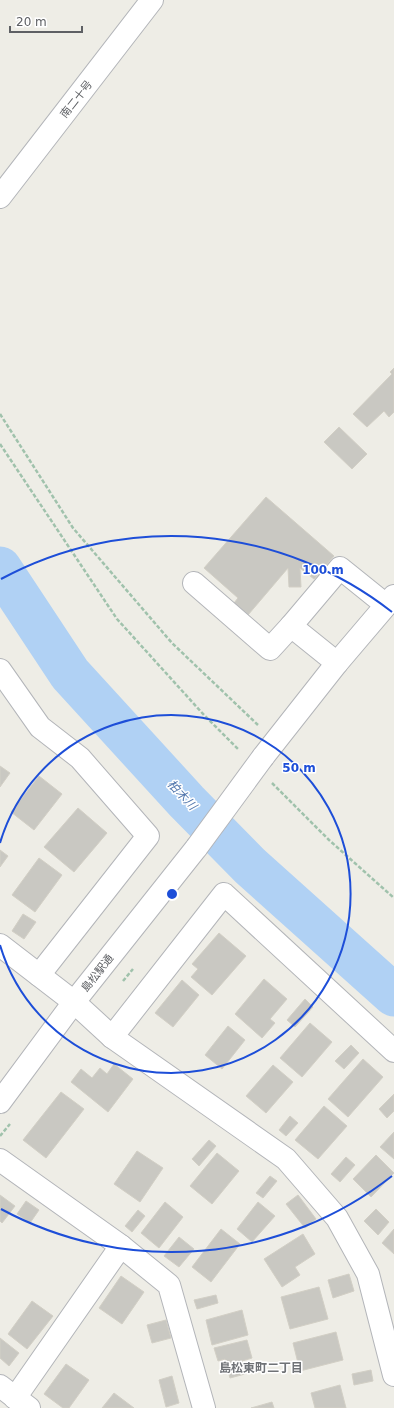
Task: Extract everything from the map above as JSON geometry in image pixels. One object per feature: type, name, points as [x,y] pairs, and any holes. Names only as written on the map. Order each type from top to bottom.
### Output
[{"type":"street","name":"南二十号","points":[[0,197],[152,0]]},
{"type":"street","points":[[194,583],[270,649],[340,568],[390,600]]},
{"type":"street","name":"島松駅通","points":[[0,1102],[74,1002],[196,847],[269,750],[337,663],[390,600]]},
{"type":"street","points":[[291,626],[337,663]]},
{"type":"street","points":[[0,670],[40,726],[80,758],[148,836],[39,975]]},
{"type":"street","points":[[112,1037],[224,894],[394,1051]]},
{"type":"street","points":[[0,946],[74,1002],[112,1037],[286,1159],[337,1218],[368,1274],[394,1375]]},
{"type":"street","points":[[0,1160],[121,1246],[169,1285],[204,1408]]},
{"type":"street","points":[[15,1397],[121,1246]]},
{"type":"path","points":[[0,414],[73,528],[172,643],[269,750]]},
{"type":"path","points":[[0,444],[117,619],[204,715],[242,753]]},
{"type":"path","points":[[269,780],[328,840],[394,898]]},
{"type":"path","points":[[122,982],[137,964]]},
{"type":"path","points":[[0,1136],[10,1124]]},
{"type":"building","points":[[394,368],[394,412],[389,417],[384,411],[367,427],[353,414],[392,374],[390,372]]},
{"type":"building","points":[[339,427],[367,454],[352,469],[324,442]]},
{"type":"building","points":[[266,497],[334,556],[314,579],[300,568],[301,587],[289,587],[288,568],[248,615],[234,603],[238,598],[204,568]]},
{"type":"building","points":[[0,766],[10,773],[0,787]]},
{"type":"building","points":[[39,776],[62,794],[34,830],[11,812]]},
{"type":"building","points":[[78,808],[107,833],[74,872],[44,847]]},
{"type":"building","points":[[0,850],[8,856],[0,867]]},
{"type":"building","points":[[39,858],[62,875],[35,912],[12,895]]},
{"type":"building","points":[[23,914],[36,922],[24,939],[12,931]]},
{"type":"building","points":[[219,933],[246,956],[212,995],[191,977],[198,969],[192,964]]},
{"type":"building","points":[[264,979],[287,999],[270,1019],[275,1023],[262,1038],[235,1014]]},
{"type":"building","points":[[182,980],[199,995],[173,1027],[155,1013]]},
{"type":"building","points":[[305,999],[313,1007],[295,1027],[287,1020]]},
{"type":"building","points":[[310,1023],[332,1042],[302,1077],[280,1058]]},
{"type":"building","points":[[228,1026],[245,1040],[222,1069],[205,1055]]},
{"type":"building","points":[[351,1045],[359,1053],[344,1069],[335,1061]]},
{"type":"building","points":[[363,1059],[383,1077],[348,1117],[328,1099]]},
{"type":"building","points":[[114,1064],[133,1079],[108,1112],[71,1082],[81,1069],[92,1078],[100,1068],[107,1074]]},
{"type":"building","points":[[273,1065],[293,1082],[266,1113],[246,1096]]},
{"type":"building","points":[[61,1092],[84,1109],[46,1158],[23,1140]]},
{"type":"building","points":[[394,1094],[394,1111],[387,1118],[379,1109]]},
{"type":"building","points":[[324,1106],[347,1126],[318,1159],[295,1140]]},
{"type":"building","points":[[290,1116],[298,1123],[286,1136],[279,1130]]},
{"type":"building","points":[[394,1132],[394,1159],[380,1147]]},
{"type":"building","points":[[209,1140],[216,1146],[199,1166],[192,1159]]},
{"type":"building","points":[[137,1151],[163,1168],[140,1202],[114,1184]]},
{"type":"building","points":[[217,1153],[239,1171],[212,1204],[190,1186]]},
{"type":"building","points":[[376,1155],[394,1173],[371,1197],[353,1179]]},
{"type":"building","points":[[346,1157],[355,1165],[340,1182],[331,1174]]},
{"type":"building","points":[[270,1176],[277,1181],[263,1198],[256,1193]]},
{"type":"building","points":[[0,1195],[15,1206],[2,1223],[0,1221]]},
{"type":"building","points":[[298,1195],[316,1219],[305,1228],[286,1204]]},
{"type":"building","points":[[26,1201],[39,1210],[30,1223],[17,1214]]},
{"type":"building","points":[[165,1202],[183,1217],[159,1248],[141,1233]]},
{"type":"building","points":[[258,1202],[275,1216],[252,1242],[237,1229]]},
{"type":"building","points":[[376,1209],[389,1222],[378,1235],[364,1221]]},
{"type":"building","points":[[138,1210],[145,1216],[132,1232],[125,1226]]},
{"type":"building","points":[[221,1229],[240,1244],[211,1282],[192,1267]]},
{"type":"building","points":[[394,1229],[394,1254],[382,1243]]},
{"type":"building","points":[[303,1234],[315,1254],[295,1267],[300,1275],[282,1287],[264,1259]]},
{"type":"building","points":[[179,1237],[194,1249],[179,1267],[164,1256]]},
{"type":"building","points":[[349,1274],[354,1291],[333,1298],[328,1280]]},
{"type":"building","points":[[121,1276],[144,1292],[122,1324],[99,1308]]},
{"type":"building","points":[[319,1287],[328,1319],[290,1329],[281,1297]]},
{"type":"building","points":[[216,1295],[218,1303],[197,1309],[194,1300]]},
{"type":"building","points":[[32,1301],[53,1316],[27,1349],[8,1334]]},
{"type":"building","points":[[242,1310],[248,1335],[212,1345],[206,1320]]},
{"type":"building","points":[[166,1320],[171,1338],[152,1343],[147,1325]]},
{"type":"building","points":[[336,1332],[343,1360],[300,1371],[293,1343]]},
{"type":"building","points":[[0,1338],[19,1353],[9,1366],[0,1358]]},
{"type":"building","points":[[247,1340],[252,1358],[242,1361],[245,1374],[230,1378],[225,1359],[218,1361],[214,1348]]},
{"type":"building","points":[[66,1364],[89,1380],[69,1408],[63,1408],[44,1394]]},
{"type":"building","points":[[371,1370],[373,1381],[354,1385],[352,1374]]},
{"type":"building","points":[[172,1376],[179,1403],[166,1407],[159,1380]]},
{"type":"building","points":[[340,1385],[346,1408],[315,1408],[311,1393]]},
{"type":"building","points":[[114,1393],[134,1408],[102,1408]]},
{"type":"building","points":[[272,1402],[274,1408],[251,1408]]},
{"type":"waterway","name":"柏木川","points":[[0,568],[70,674],[187,802],[250,866],[394,995]]},
{"type":"district","name":"島松東町二丁目","points":[[261,1368]]}]
